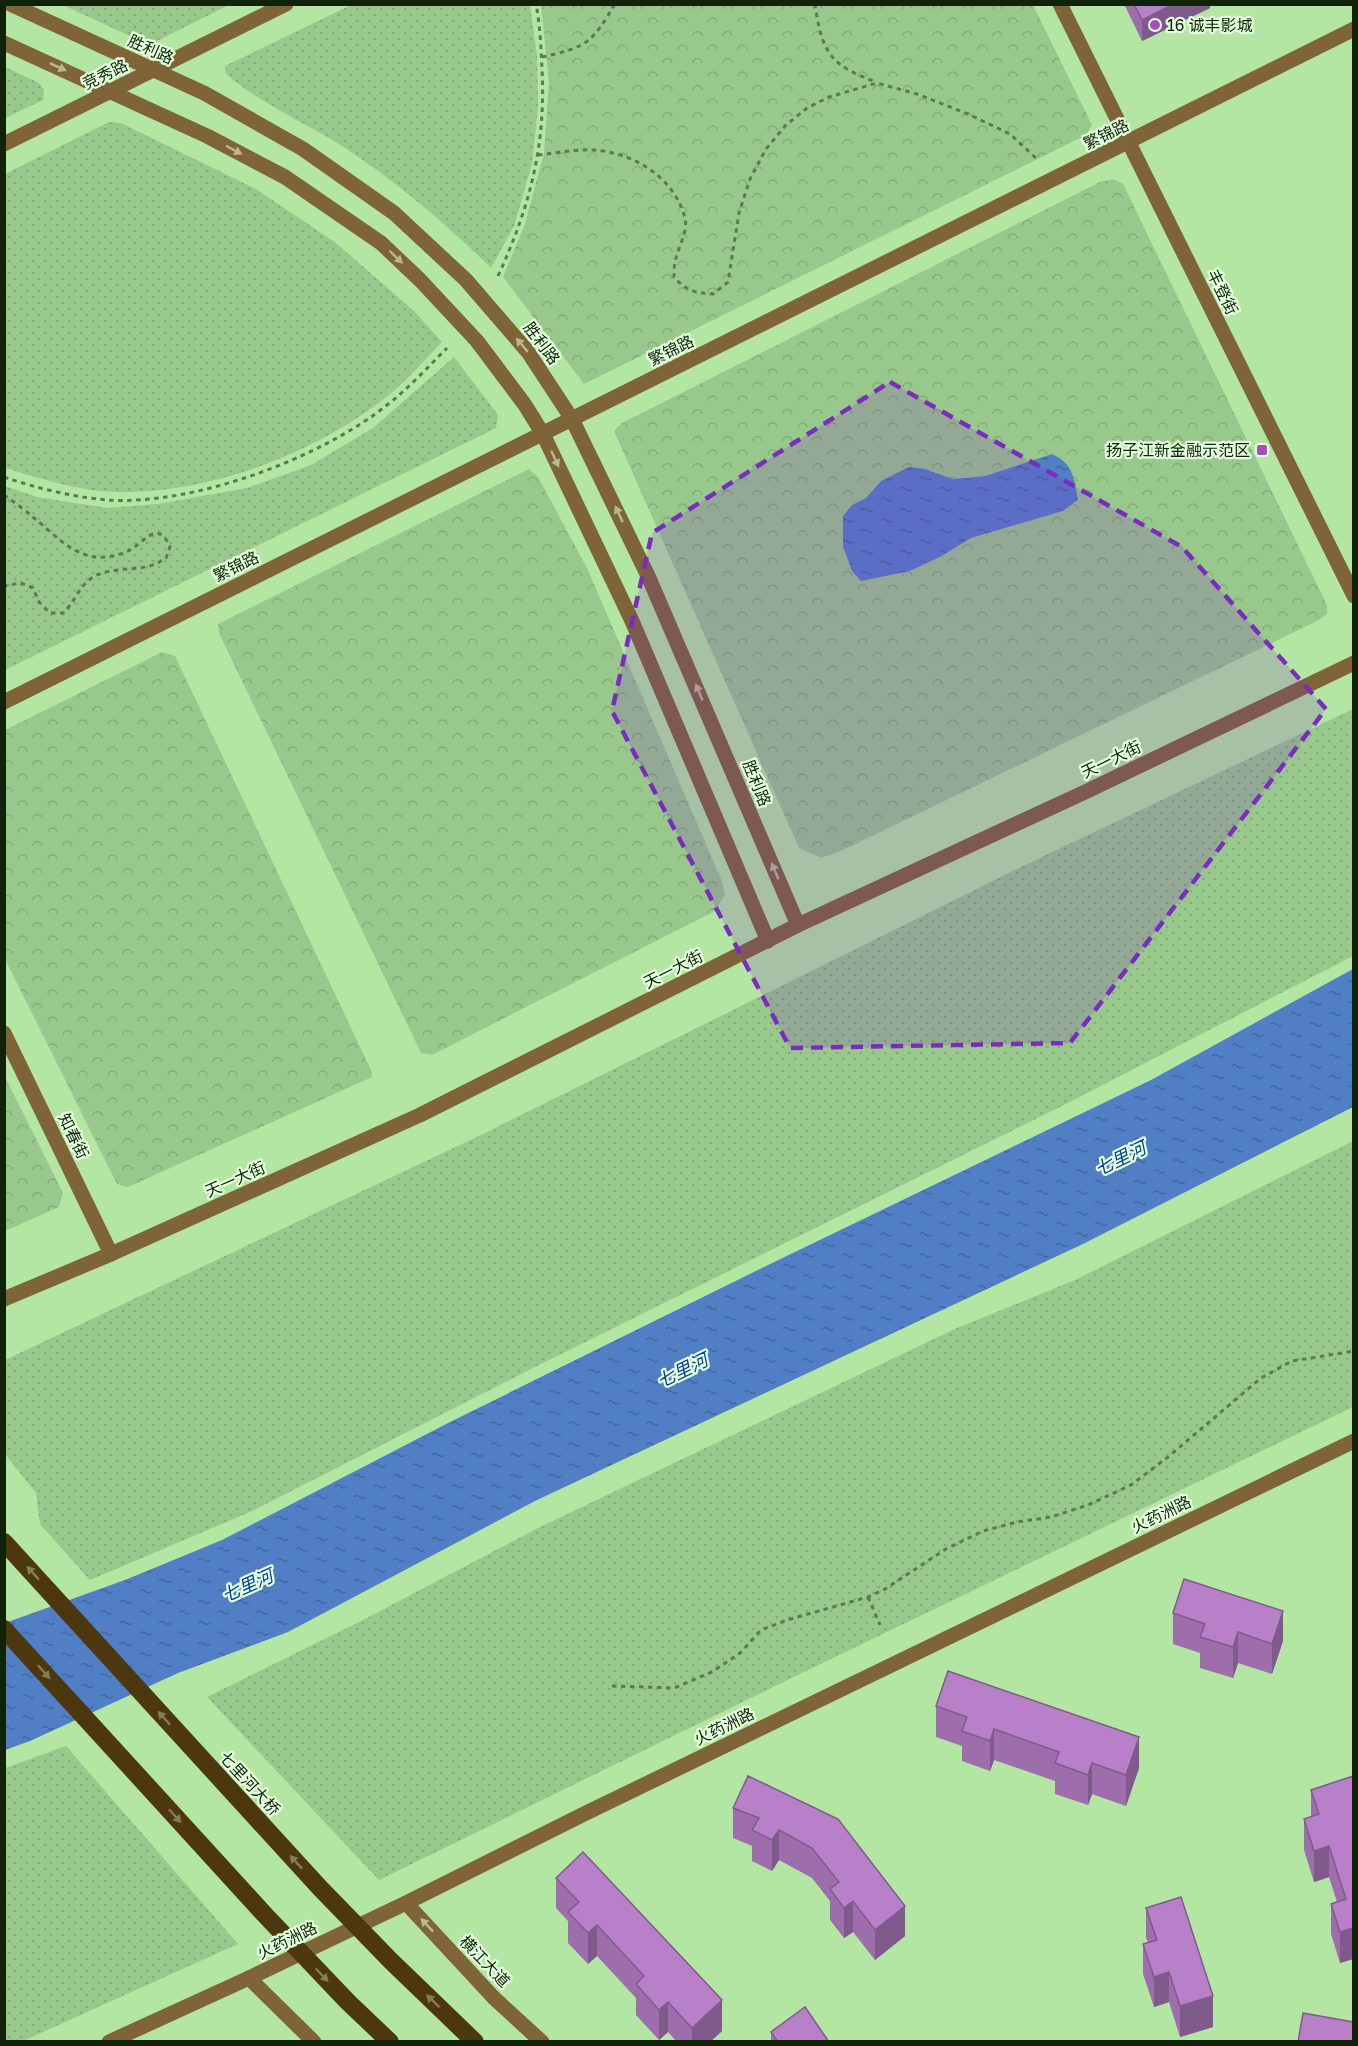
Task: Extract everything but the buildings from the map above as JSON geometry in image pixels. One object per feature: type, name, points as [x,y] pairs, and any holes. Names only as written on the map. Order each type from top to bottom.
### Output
[{"type":"highway","name":"七里河大桥","points":[[4,1542],[320,1888],[475,2042]]},
{"type":"highway","points":[[4,1629],[266,1916],[348,2002],[390,2042]]},
{"type":"street","name":"胜利路","points":[[10,4],[204,93],[303,149],[394,213],[466,280],[528,352],[572,419],[649,578],[798,925]]},
{"type":"street","name":"竞秀路","points":[[4,144],[286,4]]},
{"type":"street","name":"丰登街","points":[[1060,4],[1353,596]]},
{"type":"street","name":"繁锦路","points":[[4,702],[1353,29]]},
{"type":"street","points":[[4,43],[207,136],[285,177],[381,243],[420,280],[477,341],[525,405],[543,434],[632,621],[768,941]]},
{"type":"street","name":"天一大街","points":[[4,1299],[111,1254],[420,1115],[798,925],[1083,793],[1353,663]]},
{"type":"street","name":"知春街","points":[[4,1033],[111,1254]]},
{"type":"street","name":"火药洲路","points":[[109,2042],[406,1903],[1353,1441]]},
{"type":"street","name":"横江大道","points":[[406,1903],[494,1998],[542,2042]]},
{"type":"street","points":[[249,1978],[314,2042]]},
{"type":"path","points":[[498,276],[524,210],[538,155],[544,98],[536,4]]},
{"type":"path","points":[[542,57],[571,51],[592,39],[615,4]]},
{"type":"path","points":[[815,4],[819,28],[829,53],[840,65],[877,83],[917,94],[1010,134],[1036,159]]},
{"type":"path","points":[[538,155],[594,150],[636,161],[659,174],[674,195],[686,220],[682,242],[675,260],[674,277],[683,287],[695,293],[713,294],[728,282],[739,213],[750,179],[766,149],[786,125],[807,108],[829,97],[877,83]]},
{"type":"path","points":[[4,477],[61,492],[108,500],[157,498],[206,489],[254,475],[304,456],[345,434],[387,405],[447,348]]},
{"type":"path","points":[[4,495],[61,542],[87,556],[105,557],[127,551],[149,535],[159,533],[166,537],[170,547],[166,558],[151,566],[107,572],[91,578],[63,613],[50,613],[39,602],[33,588],[21,583],[4,586]]},
{"type":"path","points":[[612,1686],[674,1688],[712,1672],[740,1653],[761,1630],[787,1620],[868,1597],[885,1589],[946,1549],[983,1531],[1017,1522],[1051,1517],[1088,1505],[1131,1485],[1168,1457],[1261,1378],[1292,1361],[1353,1351]]},
{"type":"path","points":[[868,1597],[880,1625]]},
{"type":"highlighted area","points":[[890,382],[1182,547],[1326,709],[1070,1043],[790,1048],[612,711],[652,533]]},
{"type":"green space","points":[[63,5],[229,5],[149,45]]},
{"type":"green space","points":[[351,5],[530,5],[537,56],[538,106],[532,164],[514,226],[491,268],[438,219],[382,174],[342,146],[268,104],[226,74],[225,66]]},
{"type":"green space","points":[[541,5],[1033,5],[1092,125],[1086,135],[584,384],[503,277],[525,224],[544,153],[549,82]]},
{"type":"green space","points":[[5,67],[39,83],[44,90],[43,100],[5,118]]},
{"type":"green space","points":[[109,122],[121,123],[256,189],[336,243],[415,312],[442,342],[394,391],[349,423],[291,454],[227,477],[162,490],[114,492],[66,485],[5,468],[5,174]]},
{"type":"green space","points":[[1113,179],[1123,184],[1327,605],[1327,614],[1317,621],[843,850],[821,858],[799,848],[614,431],[622,423],[1100,182]],"holes":[[[1052,454],[1078,500],[1063,511],[971,538],[940,557],[910,571],[852,505],[866,498],[881,481],[925,469],[953,479],[985,476]]]},
{"type":"green space","points":[[454,357],[498,415],[496,428],[5,670],[5,486],[37,497],[107,508],[158,504],[247,488],[311,465],[373,428]]},
{"type":"green space","points":[[529,469],[538,477],[587,568],[721,879],[725,894],[715,911],[432,1055],[421,1053],[219,633],[218,624]]},
{"type":"green space","points":[[162,652],[175,656],[371,1070],[372,1077],[128,1187],[117,1184],[5,959],[5,730]]},
{"type":"green space","points":[[1353,709],[1353,956],[1056,1109],[537,1366],[250,1512],[90,1580],[40,1524],[36,1493],[5,1454],[5,1360],[481,1135],[1025,865]]},
{"type":"green space","points":[[4,1075],[63,1193],[59,1207],[5,1231]]},
{"type":"green space","points":[[1353,1141],[1353,1407],[379,1880],[207,1697],[359,1622],[538,1528],[957,1328],[1073,1281]]},
{"type":"green space","points":[[66,1746],[238,1944],[23,2041],[5,2041],[5,1768]]},
{"type":"water","points":[[1052,454],[1069,467],[1078,500],[1063,511],[971,538],[940,557],[910,571],[861,581],[852,571],[843,546],[843,516],[852,505],[866,498],[881,481],[909,467],[925,469],[953,479],[985,476]]},
{"type":"water","name":"七里河","points":[[1353,969],[1353,1107],[1085,1243],[537,1500],[288,1632],[178,1673],[30,1741],[5,1750],[5,1623],[125,1580],[222,1540],[450,1422],[1151,1080]]},
{"type":"place","name":"16 诚丰影城","points":[[1155,25]]},
{"type":"place","name":"扬子江新金融示范区","points":[[1262,450]]}]
